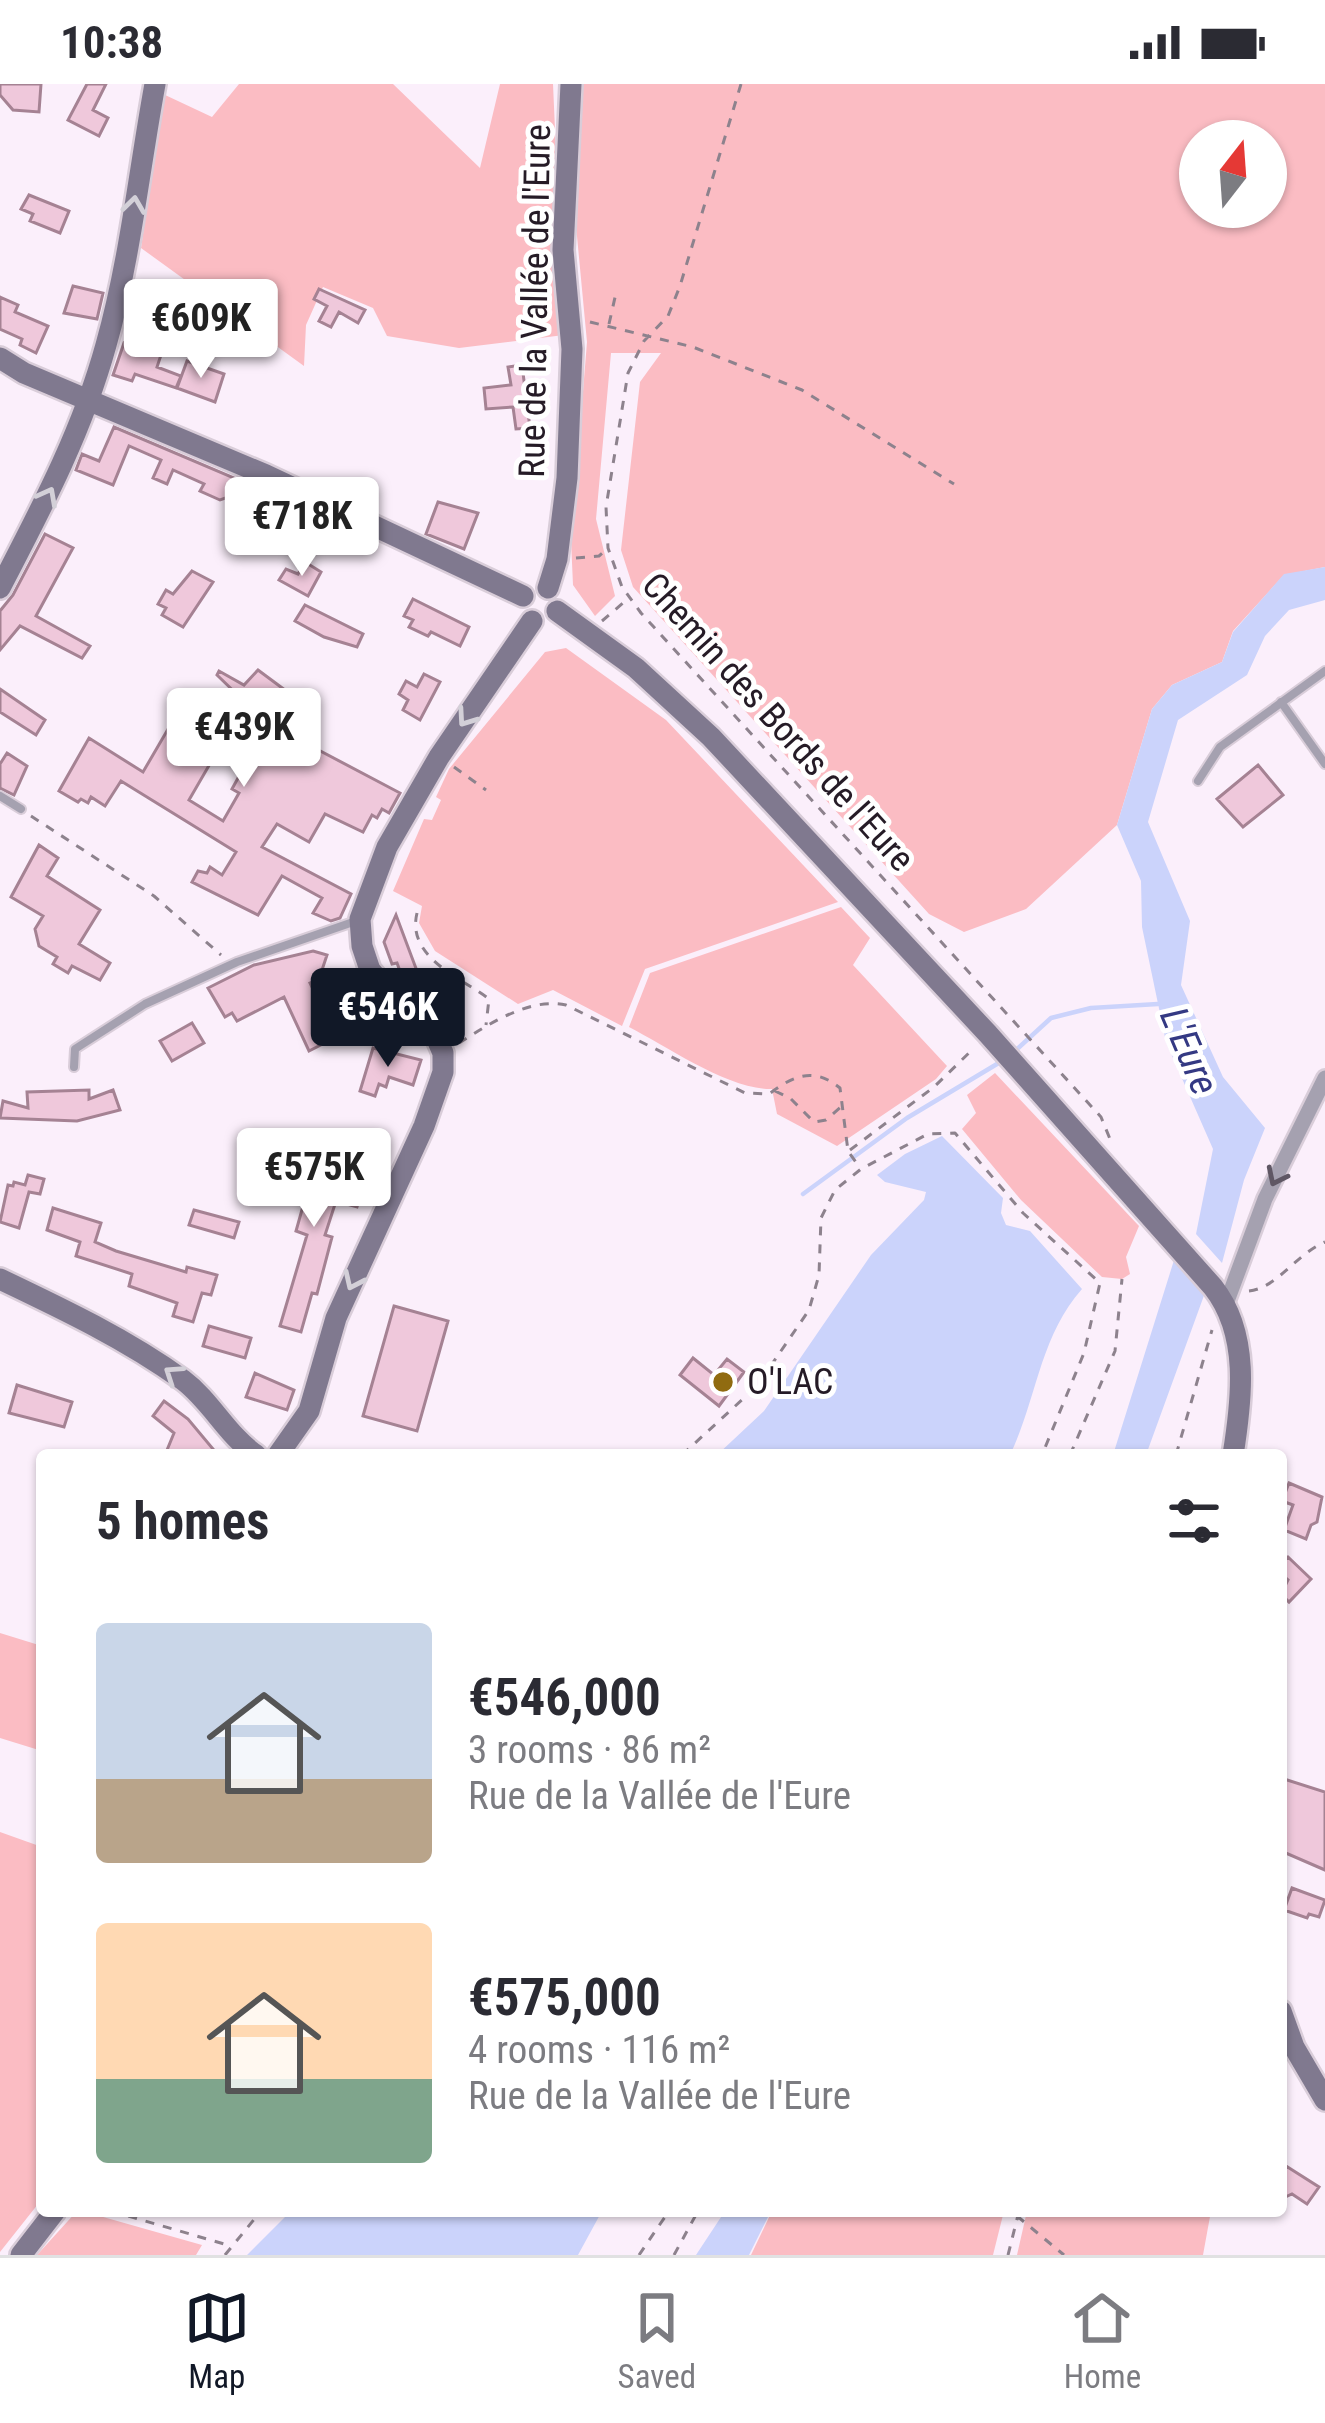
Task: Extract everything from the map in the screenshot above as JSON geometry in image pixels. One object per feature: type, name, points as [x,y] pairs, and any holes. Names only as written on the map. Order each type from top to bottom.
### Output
[{"type":"street","points":[[0,588],[58,476],[89,400],[126,264],[155,84]]},
{"type":"street","name":"Rue de la Vallée de l'Eure","points":[[548,588],[557,560],[567,478],[570,323],[562,250],[572,84]]},
{"type":"street","points":[[0,358],[24,373],[266,475],[524,596]]},
{"type":"street","points":[[532,588],[548,588],[556,596],[557,611],[549,620],[532,621],[524,613],[524,596],[532,588]]},
{"type":"street","points":[[557,611],[636,668],[711,737],[1148,1210],[1220,1295],[1240,1368],[1234,1449]]},
{"type":"street","points":[[282,1449],[309,1411],[336,1318],[424,1126],[443,1072],[443,1053],[434,1032],[370,970],[360,919],[387,847],[439,757],[532,621]]},
{"type":"street","points":[[1220,1295],[1325,1078]]},
{"type":"street","points":[[0,1279],[103,1329],[188,1383],[247,1449]]},
{"type":"street","points":[[1287,2028],[1325,2100]]},
{"type":"street","points":[[21,2255],[50,2217]]},
{"type":"lane","points":[[1198,782],[1220,747],[1325,671]]},
{"type":"lane","points":[[1281,701],[1325,764]]},
{"type":"lane","points":[[0,796],[21,809]]},
{"type":"lane","points":[[74,1067],[75,1048],[145,1004],[231,965],[360,919]]},
{"type":"path","name":"Chemin des Bords de l'Eure","points":[[741,84],[680,286],[668,316],[649,336],[628,373],[607,507],[608,548],[622,587],[641,613],[1101,1117],[1114,1150]]},
{"type":"path","points":[[608,326],[616,293]]},
{"type":"path","points":[[570,323],[608,326],[746,365],[802,390],[954,484]]},
{"type":"path","points":[[557,560],[599,556],[608,548]]},
{"type":"path","points":[[447,763],[486,790]]},
{"type":"path","points":[[21,809],[154,896],[231,965]]},
{"type":"path","points":[[418,913],[419,936],[434,962],[445,974],[489,999],[485,1027]]},
{"type":"path","points":[[443,1053],[485,1027],[545,1003],[566,1005],[717,1082],[760,1095],[775,1091],[789,1077],[826,1077],[840,1088],[848,1151],[861,1169]]},
{"type":"path","points":[[848,1151],[934,1088],[967,1056]]},
{"type":"path","points":[[775,1091],[790,1098],[814,1122],[826,1120],[844,1103]]},
{"type":"path","points":[[688,1449],[757,1385],[796,1333],[815,1294],[826,1203],[861,1169],[928,1134],[955,1132],[1023,1213],[1100,1283],[1084,1353],[1044,1449]]},
{"type":"path","points":[[1267,1288],[1298,1256],[1325,1242]]},
{"type":"path","points":[[1073,1449],[1114,1352],[1122,1279]]},
{"type":"path","points":[[1178,1449],[1220,1295]]},
{"type":"path","points":[[132,2217],[231,2246]]},
{"type":"path","points":[[225,2255],[256,2217]]},
{"type":"path","points":[[639,2255],[665,2217]]},
{"type":"path","points":[[674,2255],[695,2217]]},
{"type":"path","points":[[1008,2255],[1017,2217]]},
{"type":"path","points":[[1021,2217],[1064,2255]]},
{"type":"shaded area","points":[[239,84],[393,84],[480,168],[500,84],[553,84],[564,335],[459,348],[387,336],[373,308],[323,287],[306,325],[304,366],[141,248],[163,94],[212,117]]},
{"type":"shaded area","points":[[580,84],[1325,84],[1325,567],[1284,575],[1233,631],[1222,662],[1172,685],[1152,709],[1117,825],[1026,909],[964,932],[929,914],[633,587],[621,550],[640,382],[661,353],[611,353],[596,519],[615,596],[595,616],[573,585],[571,540],[587,342],[573,194]]},
{"type":"shaded area","points":[[566,648],[666,720],[838,902],[645,969],[622,1026],[553,990],[518,1004],[435,951],[419,923],[422,906],[393,891],[424,819],[432,820],[449,769],[545,652]]},
{"type":"shaded area","points":[[841,907],[870,938],[853,965],[947,1066],[936,1079],[837,1146],[777,1114],[772,1089],[718,1075],[629,1027],[650,973]]},
{"type":"shaded area","points":[[995,1073],[1139,1226],[1126,1257],[1130,1274],[1122,1279],[1102,1277],[1021,1200],[962,1129],[976,1113],[967,1095]]},
{"type":"shaded area","points":[[0,1633],[36,1644],[36,1749],[0,1738]]},
{"type":"shaded area","points":[[0,1832],[36,1845],[36,2207],[0,2252]]},
{"type":"shaded area","points":[[72,2217],[103,2217],[202,2245],[196,2255],[37,2255]]},
{"type":"shaded area","points":[[769,2217],[1002,2217],[993,2255],[751,2255]]},
{"type":"shaded area","points":[[1026,2217],[1210,2217],[1203,2255],[1017,2255]]},
{"type":"water","name":"L'Eure","points":[[1325,567],[1325,600],[1289,610],[1265,636],[1247,675],[1178,720],[1148,822],[1190,921],[1181,985],[1223,1077],[1265,1128],[1244,1180],[1222,1263],[1196,1234],[1213,1149],[1166,1042],[1142,927],[1141,881],[1117,825],[1152,709],[1172,685],[1222,662],[1233,632],[1284,574]]},
{"type":"water","points":[[942,1136],[1003,1198],[1001,1213],[1006,1225],[1030,1231],[1082,1289],[1047,1348],[1013,1449],[723,1449],[764,1411],[871,1255],[924,1200],[926,1192],[885,1182],[877,1175],[905,1154]]},
{"type":"water","points":[[1175,1257],[1206,1290],[1148,1449],[1115,1449]]},
{"type":"water","points":[[285,2217],[599,2217],[578,2255],[247,2255]]},
{"type":"water","points":[[721,2217],[768,2217],[749,2255],[696,2255]]},
{"type":"building","points":[[0,84],[41,84],[39,112],[13,110],[0,95]]},
{"type":"building","points":[[87,84],[106,84],[93,110],[108,118],[99,136],[68,120]]},
{"type":"building","points":[[29,195],[69,211],[60,233],[30,221],[33,214],[21,209]]},
{"type":"building","points":[[137,281],[171,299],[167,307],[187,315],[182,329],[129,315]]},
{"type":"building","points":[[73,286],[103,293],[97,319],[64,313]]},
{"type":"building","points":[[319,289],[365,310],[358,323],[339,312],[331,327],[319,321],[327,306],[314,299]]},
{"type":"building","points":[[0,297],[18,305],[15,312],[48,326],[36,353],[20,345],[22,339],[0,329]]},
{"type":"building","points":[[124,343],[161,355],[157,367],[181,376],[176,388],[135,374],[132,381],[113,375]]},
{"type":"building","points":[[187,361],[224,374],[215,402],[177,388]]},
{"type":"building","points":[[522,365],[530,428],[516,429],[513,407],[486,409],[484,388],[511,385],[508,367]]},
{"type":"building","points":[[114,427],[316,515],[311,524],[281,509],[278,515],[231,496],[220,500],[200,491],[204,484],[173,470],[167,484],[153,478],[161,460],[129,446],[113,485],[76,470],[82,454],[99,461]]},
{"type":"building","points":[[438,502],[478,513],[464,549],[426,534]]},
{"type":"building","points":[[45,534],[73,548],[36,616],[90,646],[82,658],[20,626],[0,650],[0,611]]},
{"type":"building","points":[[305,562],[321,572],[308,596],[279,580],[286,569],[298,574]]},
{"type":"building","points":[[192,571],[213,582],[183,627],[162,615],[166,608],[158,604],[166,590],[173,594]]},
{"type":"building","points":[[413,599],[469,627],[460,646],[409,627],[413,620],[404,616]]},
{"type":"building","points":[[305,605],[363,634],[357,647],[295,621]]},
{"type":"building","points":[[258,670],[293,696],[297,690],[311,698],[290,735],[400,793],[389,813],[382,809],[377,818],[372,815],[363,832],[325,814],[309,842],[277,824],[262,847],[351,894],[340,918],[331,921],[313,913],[322,898],[282,876],[258,915],[192,882],[198,871],[207,873],[210,867],[222,875],[236,852],[121,781],[105,806],[91,797],[88,803],[78,802],[59,791],[89,738],[143,772],[185,700],[238,729],[251,708],[217,675],[219,671],[244,685]],"holes":[[[222,743],[249,758],[232,789],[239,793],[223,821],[189,800]]]},
{"type":"building","points":[[424,674],[440,682],[420,720],[403,710],[408,700],[399,694],[406,681],[417,687]]},
{"type":"building","points":[[0,689],[45,720],[36,735],[0,712]]},
{"type":"building","points":[[7,753],[27,766],[14,795],[0,788],[0,764]]},
{"type":"building","points":[[1258,765],[1283,795],[1243,827],[1217,799]]},
{"type":"building","points":[[39,845],[58,858],[47,876],[100,910],[79,944],[110,963],[100,980],[72,966],[68,973],[53,964],[57,957],[39,946],[35,929],[43,916],[11,897]]},
{"type":"building","points":[[396,915],[420,979],[392,964],[384,942]]},
{"type":"building","points":[[313,951],[327,955],[319,979],[310,983],[336,1037],[309,1051],[284,997],[237,1021],[232,1013],[225,1017],[208,988],[254,965]]},
{"type":"building","points":[[192,1023],[204,1043],[172,1061],[160,1041]]},
{"type":"building","points":[[373,1048],[421,1060],[413,1085],[389,1077],[386,1087],[379,1084],[375,1096],[360,1091]]},
{"type":"building","points":[[89,1090],[89,1099],[113,1090],[120,1110],[77,1121],[0,1118],[3,1101],[28,1108],[27,1092]]},
{"type":"building","points":[[303,1143],[335,1152],[326,1183],[361,1194],[357,1207],[336,1201],[325,1235],[332,1237],[317,1294],[312,1293],[301,1332],[280,1326],[307,1235],[296,1231],[309,1185],[302,1183],[305,1174],[294,1171]]},
{"type":"building","points":[[28,1175],[44,1179],[40,1194],[29,1192],[19,1228],[0,1222],[8,1185],[25,1185]]},
{"type":"building","points":[[53,1208],[101,1223],[95,1242],[116,1251],[186,1272],[187,1267],[217,1275],[211,1295],[202,1293],[193,1322],[173,1316],[177,1303],[129,1286],[132,1274],[76,1256],[80,1242],[47,1230]]},
{"type":"building","points":[[194,1210],[239,1222],[234,1238],[189,1225]]},
{"type":"building","points":[[394,1306],[448,1321],[417,1431],[363,1416]]},
{"type":"building","points":[[209,1326],[251,1338],[245,1358],[203,1346]]},
{"type":"building","name":"O'LAC","points":[[693,1358],[714,1375],[727,1359],[744,1372],[719,1406],[680,1375]]},
{"type":"building","points":[[255,1373],[294,1390],[287,1410],[246,1397]]},
{"type":"building","points":[[17,1385],[72,1402],[64,1427],[9,1413]]},
{"type":"building","points":[[164,1401],[188,1419],[213,1449],[167,1449],[174,1433],[153,1416]]},
{"type":"building","points":[[1289,1483],[1322,1497],[1317,1522],[1306,1539],[1287,1531],[1293,1505],[1287,1503]]},
{"type":"building","points":[[1287,1558],[1311,1579],[1289,1602],[1287,1600]]},
{"type":"building","points":[[1287,1780],[1325,1792],[1325,1870],[1287,1854]]},
{"type":"building","points":[[1292,1888],[1325,1900],[1319,1917],[1309,1914],[1307,1918],[1287,1911]]},
{"type":"building","points":[[1287,2167],[1319,2187],[1307,2204],[1292,2194],[1287,2196]]},
{"type":"waterway","name":"L'Eure","points":[[1016,1050],[1051,1018],[1091,1008],[1158,1004]]},
{"type":"waterway","points":[[803,1194],[907,1118],[1002,1061]]},
{"type":"place","name":"O'LAC","points":[[723,1382]]}]
